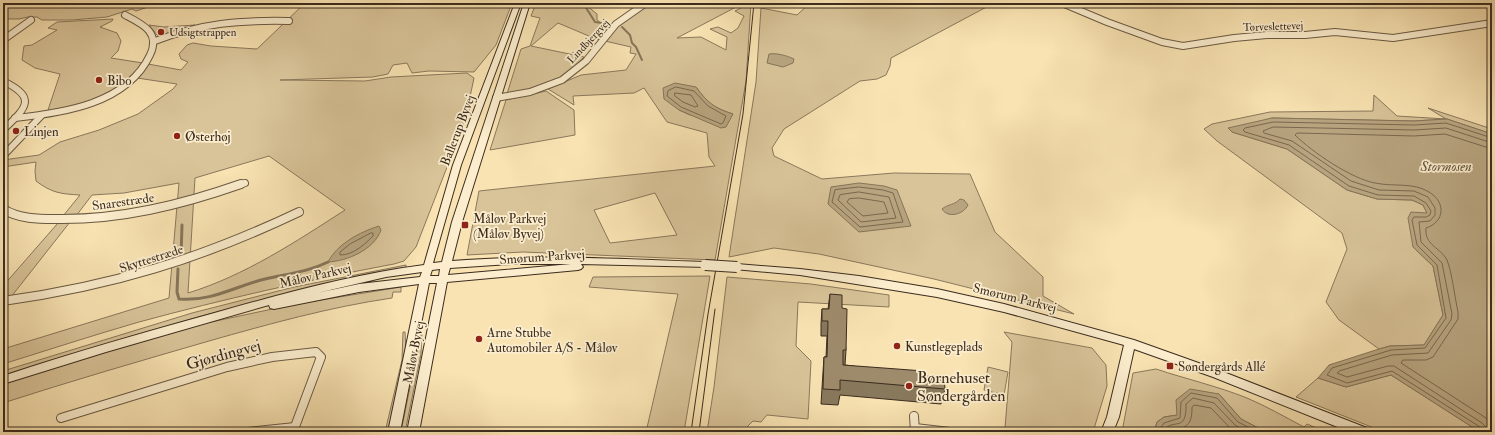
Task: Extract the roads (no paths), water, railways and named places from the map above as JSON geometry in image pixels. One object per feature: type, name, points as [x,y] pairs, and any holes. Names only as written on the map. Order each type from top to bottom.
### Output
[{"type":"street","name":"Ballerup Byvej","points":[[424,280],[457,165],[518,3]]},
{"type":"street","name":"Ballerup Byvej","points":[[444,272],[470,176],[527,3]]},
{"type":"street","name":"Lindbjergvej","points":[[496,98],[529,94],[560,81],[580,66],[616,25],[628,14],[646,3]]},
{"type":"street","name":"Tørveslettevej","points":[[1062,3],[1162,42],[1183,46],[1234,38],[1335,32],[1393,38],[1492,23]]},
{"type":"street","points":[[15,118],[42,115],[84,104],[120,88],[133,78],[141,70],[153,50],[155,41],[152,32],[143,24],[125,15]]},
{"type":"street","points":[[3,40],[31,20]]},
{"type":"street","points":[[155,41],[185,30],[215,23],[251,20],[289,21]]},
{"type":"street","points":[[3,81],[22,92],[26,98],[26,102],[15,118],[3,130]]},
{"type":"street","points":[[3,156],[42,115]]},
{"type":"street","name":"Snarestræde","points":[[3,209],[10,214],[26,217],[64,220],[125,215],[180,204],[246,183]]},
{"type":"street","name":"Skyttestræde","points":[[3,301],[90,288],[126,279],[219,249],[298,212]]},
{"type":"street","points":[[3,219],[10,214]]},
{"type":"street","name":"Smørum Parkvej","points":[[444,272],[514,266],[540,261],[705,265],[808,273],[937,293],[1004,308],[1130,343],[1217,374],[1363,432]]},
{"type":"street","name":"Smørum Parkvej","points":[[444,272],[643,264]]},
{"type":"street","name":"Måløv Parkvej","points":[[3,380],[137,338],[318,288],[427,268],[444,272]]},
{"type":"street","name":"Måløv Parkvej","points":[[211,317],[359,288],[424,280],[444,272]]},
{"type":"street","name":"Måløv Byvej","points":[[413,432],[444,272]]},
{"type":"street","name":"Måløv Byvej","points":[[394,432],[424,280]]},
{"type":"street","points":[[1107,432],[1113,417],[1130,343]]},
{"type":"street","name":"Gjørdingvej","points":[[62,418],[226,368],[272,357],[316,352],[321,357],[294,430],[248,432]]},
{"type":"street","points":[[914,416],[915,430],[950,432]]},
{"type":"street","points":[[1112,432],[1113,417]]},
{"type":"street","points":[[1348,426],[1360,432]]},
{"type":"water","points":[[769,54],[784,55],[794,59],[793,63],[783,67],[767,63]]},
{"type":"water","points":[[675,83],[696,87],[712,104],[721,110],[733,114],[726,127],[721,128],[679,110],[664,99],[663,88]]},
{"type":"water","name":"Stormosen","points":[[1272,118],[1414,121],[1447,119],[1492,134],[1492,432],[1480,432],[1391,375],[1346,387],[1318,378],[1329,365],[1379,349],[1390,346],[1424,345],[1443,315],[1433,266],[1413,247],[1408,218],[1411,212],[1427,213],[1423,205],[1412,200],[1377,199],[1347,190],[1287,149],[1232,132],[1228,128]]},
{"type":"water","points":[[859,183],[884,186],[897,190],[911,226],[859,232],[828,204],[831,187]]},
{"type":"water","points":[[960,199],[964,200],[968,205],[960,213],[952,215],[948,214],[942,209],[956,202]]},
{"type":"water","points":[[379,226],[381,230],[366,249],[351,257],[328,262],[343,244],[357,235]]},
{"type":"water","points":[[1190,389],[1219,394],[1241,419],[1266,432],[1154,432],[1157,422],[1164,417],[1177,415],[1176,400]]},
{"type":"waterway","points":[[583,3],[595,22],[609,24]]},
{"type":"waterway","points":[[622,27],[630,35],[632,43],[636,47],[642,60]]},
{"type":"waterway","points":[[181,257],[182,225]]},
{"type":"waterway","points":[[178,269],[177,292],[179,299],[191,299],[213,296],[254,282],[305,270],[328,262]]},
{"type":"tram line","points":[[691,432],[708,314],[743,114],[754,3]]},
{"type":"tram line","points":[[699,432],[715,309]]},
{"type":"place","name":"Udsigtstrappen","points":[[161,32]]},
{"type":"place","name":"Bibo","points":[[99,80]]},
{"type":"place","name":"Linjen","points":[[16,131]]},
{"type":"place","name":"Østerhøj","points":[[177,136]]},
{"type":"place","name":"Måløv Parkvej (Måløv Byvej)","points":[[465,225]]},
{"type":"place","name":"Arne Stubbe Automobiler A/S - Måløv","points":[[479,339]]},
{"type":"place","name":"Kunstlegeplads","points":[[897,346]]},
{"type":"place","name":"Søndergårds Allé","points":[[1170,366]]},
{"type":"place","name":"Børnehuset Søndergården","points":[[909,386]]}]
